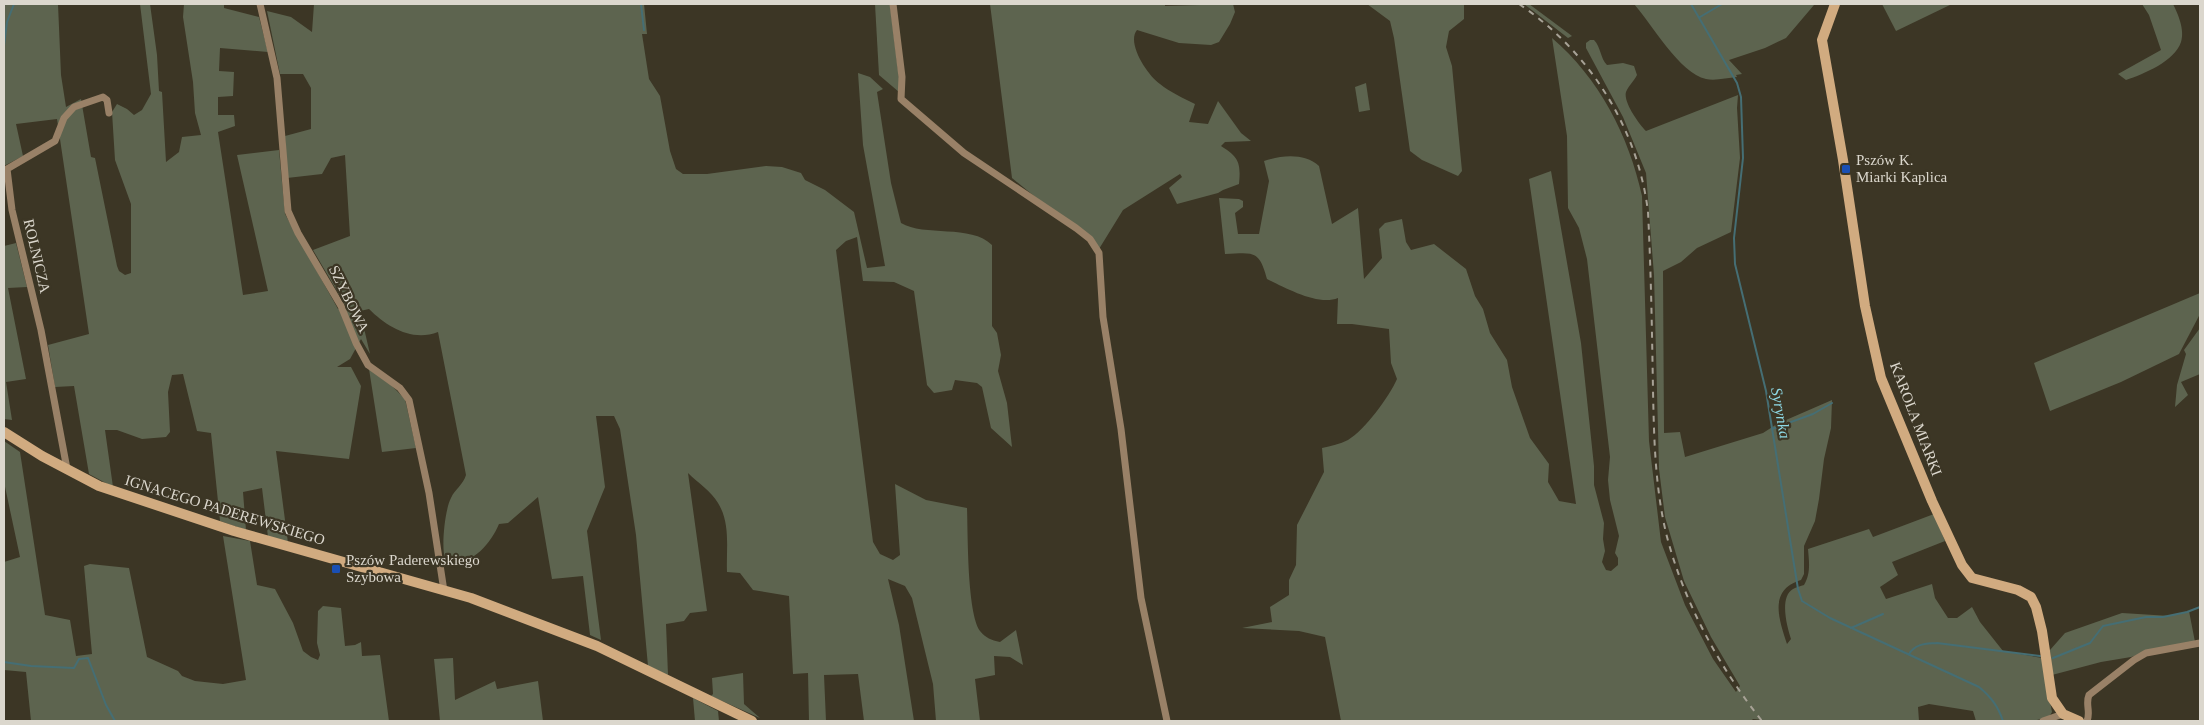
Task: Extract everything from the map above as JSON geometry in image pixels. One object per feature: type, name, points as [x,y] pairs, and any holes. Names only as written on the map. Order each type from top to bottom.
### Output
[{"type":"street","name":"SZYBOWA","points":[[260,4],[277,78],[288,211],[298,233],[341,306],[356,343],[368,365],[400,388],[409,400],[429,493],[444,592]]},
{"type":"street","points":[[892,4],[902,77],[901,99],[964,153],[1076,228],[1090,239],[1099,253],[1103,317],[1121,429],[1141,598],[1167,721]]},
{"type":"street","name":"KAROLA MIARKI","points":[[1835,4],[1822,40],[1843,160],[1865,306],[1881,378],[1932,501],[1962,565],[1972,578],[2018,590],[2028,595],[2034,602],[2042,631],[2052,698],[2063,714]]},
{"type":"street","name":"ROLNICZA","points":[[67,469],[41,330],[12,210],[6,175],[7,169],[10,166],[55,141],[64,118],[69,112],[86,101],[103,97],[107,100],[109,113]]},
{"type":"street","name":"IGNACEGO PADEREWSKIEGO","points":[[4,432],[99,486],[182,515],[444,592],[471,598],[597,646],[752,721]]},
{"type":"street","points":[[2087,721],[2089,716],[2087,701],[2089,695],[2134,660],[2146,654],[2200,643]]},
{"type":"street","points":[[2043,721],[2063,714],[2079,721]]},
{"type":"green space","points":[[4,4],[58,4],[61,75],[66,107],[81,99],[91,157],[95,158],[117,266],[119,271],[125,275],[131,273],[131,204],[115,160],[112,112],[117,104],[134,115],[142,110],[151,94],[140,4],[150,4],[157,55],[159,91],[162,92],[166,162],[179,152],[182,137],[201,135],[195,113],[193,82],[183,17],[184,4],[224,4],[224,8],[259,17],[268,52],[220,48],[219,71],[234,72],[233,96],[218,97],[218,115],[234,115],[235,126],[218,132],[243,295],[268,291],[237,155],[279,150],[285,214],[338,309],[347,308],[313,250],[350,236],[345,155],[331,158],[322,174],[287,178],[285,136],[311,129],[311,88],[303,74],[280,74],[267,11],[291,17],[312,32],[314,4],[644,4],[647,34],[642,34],[649,79],[660,96],[670,151],[676,169],[683,174],[707,174],[766,166],[782,167],[801,173],[805,180],[825,190],[854,212],[867,268],[885,266],[863,145],[858,73],[870,77],[883,89],[877,92],[891,183],[901,223],[922,229],[972,235],[992,245],[992,326],[997,333],[1001,355],[998,371],[1007,403],[1012,447],[991,428],[982,387],[977,383],[955,380],[952,390],[934,393],[927,385],[914,291],[894,282],[863,281],[857,237],[846,241],[836,250],[873,542],[880,554],[893,560],[900,555],[895,484],[926,500],[967,508],[970,591],[976,621],[984,635],[1000,642],[1016,630],[1023,665],[1010,657],[994,656],[995,675],[975,679],[980,721],[936,721],[933,684],[912,598],[905,586],[888,579],[899,625],[914,721],[864,721],[858,674],[824,675],[826,721],[809,721],[808,673],[793,674],[789,596],[753,590],[740,573],[727,572],[727,537],[722,511],[712,495],[688,473],[707,611],[690,613],[684,621],[666,624],[668,675],[648,666],[636,535],[620,429],[614,416],[596,416],[605,487],[587,531],[601,640],[590,635],[583,576],[552,579],[538,497],[508,523],[499,524],[486,545],[474,556],[459,563],[451,564],[445,558],[444,553],[445,519],[451,498],[466,475],[438,332],[419,335],[400,331],[384,322],[369,309],[360,311],[370,354],[361,339],[350,359],[337,367],[351,367],[361,386],[349,459],[276,451],[288,543],[268,537],[262,488],[243,492],[246,530],[220,521],[211,433],[197,431],[183,374],[172,375],[168,392],[170,432],[166,437],[142,439],[117,430],[105,430],[113,487],[89,474],[74,386],[55,387],[48,345],[89,334],[57,119],[16,124],[23,156],[4,166]]},
{"type":"green space","points":[[875,4],[890,4],[900,86],[899,92],[879,75]]},
{"type":"green space","points":[[990,4],[1165,4],[1165,6],[1233,4],[1235,12],[1219,42],[1211,45],[1179,43],[1137,30],[1134,36],[1134,43],[1140,59],[1155,80],[1172,92],[1195,104],[1189,122],[1208,124],[1218,101],[1241,133],[1251,141],[1225,142],[1221,146],[1238,161],[1240,171],[1239,184],[1218,193],[1177,204],[1169,188],[1182,177],[1180,174],[1123,210],[1099,249],[1012,178]]},
{"type":"green space","points":[[1367,4],[1464,4],[1464,19],[1449,31],[1446,47],[1452,66],[1462,171],[1458,176],[1422,160],[1410,151],[1390,21]]},
{"type":"green space","points":[[1524,4],[1529,4],[1572,36],[1568,38]]},
{"type":"green space","points":[[1634,4],[1814,5],[1786,38],[1765,48],[1729,60],[1742,74],[1736,75],[1737,77],[1713,80],[1696,75],[1686,68],[1667,47]]},
{"type":"green space","points":[[1882,4],[1952,4],[1896,31]]},
{"type":"green space","points":[[2142,4],[2173,4],[2180,22],[2181,42],[2178,49],[2166,61],[2126,80],[2118,74],[2161,50],[2149,15]]},
{"type":"green space","points":[[1552,38],[1569,54],[1598,90],[1620,130],[1636,174],[1642,196],[1649,441],[1661,542],[1685,605],[1713,659],[1736,692],[1740,686],[1711,637],[1684,581],[1665,517],[1659,469],[1654,275],[1646,173],[1623,117],[1586,48],[1586,43],[1590,40],[1594,40],[1607,65],[1623,63],[1634,66],[1637,75],[1627,90],[1626,96],[1632,113],[1646,131],[1738,95],[1740,158],[1731,232],[1697,248],[1681,262],[1663,271],[1664,433],[1680,432],[1685,457],[1763,433],[1777,424],[1832,400],[1831,428],[1824,459],[1815,521],[1804,546],[1804,574],[1801,580],[1784,591],[1780,598],[1779,615],[1787,644],[1791,639],[1785,612],[1786,599],[1793,589],[1804,585],[1806,581],[1809,567],[1808,549],[1869,529],[1873,537],[1934,514],[1945,541],[1892,562],[1898,575],[1880,587],[1886,599],[1932,584],[1935,598],[1948,618],[1957,618],[1972,607],[1980,622],[2003,651],[2042,658],[2052,712],[2049,717],[2033,721],[1976,721],[1973,711],[1929,704],[1918,707],[1919,721],[1774,721],[1753,719],[1751,721],[1341,721],[1325,637],[1299,631],[1242,628],[1272,622],[1270,607],[1289,595],[1289,580],[1296,565],[1297,525],[1324,472],[1322,448],[1348,440],[1362,429],[1382,404],[1397,379],[1391,363],[1389,329],[1337,324],[1338,298],[1321,300],[1302,295],[1267,279],[1261,262],[1254,255],[1242,253],[1225,254],[1219,198],[1243,201],[1243,207],[1235,213],[1238,234],[1259,234],[1269,181],[1264,161],[1278,157],[1300,157],[1319,166],[1332,224],[1358,208],[1364,279],[1382,258],[1379,229],[1385,223],[1402,219],[1406,242],[1411,250],[1434,244],[1466,269],[1475,296],[1483,309],[1490,333],[1507,360],[1512,387],[1530,438],[1549,464],[1548,482],[1559,501],[1576,504],[1529,179],[1551,171],[1581,343],[1594,466],[1594,485],[1604,523],[1603,539],[1605,551],[1602,562],[1606,570],[1611,571],[1618,565],[1618,558],[1615,553],[1619,536],[1610,500],[1608,480],[1610,457],[1587,259],[1579,228],[1568,208],[1567,136]]},
{"type":"green space","points":[[1366,83],[1370,110],[1359,112],[1355,87]]},
{"type":"green space","points":[[16,243],[27,287],[8,288],[26,379],[6,382],[12,420],[4,419],[4,246]]},
{"type":"green space","points":[[2200,293],[2200,314],[2179,354],[2121,382],[2050,411],[2034,363]]},
{"type":"green space","points":[[2200,328],[2200,374],[2181,382],[2188,395],[2175,407],[2177,385],[2186,354],[2184,350]]},
{"type":"green space","points":[[369,369],[389,383],[405,399],[416,448],[382,452]]},
{"type":"green space","points":[[4,441],[20,452],[45,615],[70,620],[76,656],[92,654],[84,566],[90,564],[129,568],[147,657],[195,681],[223,684],[246,680],[223,536],[250,541],[257,585],[275,589],[293,623],[303,651],[318,660],[320,655],[317,643],[318,611],[323,606],[341,608],[345,646],[361,642],[362,656],[380,655],[389,721],[31,721],[26,672],[4,670],[4,562],[20,557],[4,482]]},
{"type":"green space","points":[[2189,611],[2195,642],[2101,662],[2052,675],[2050,650],[2065,633],[2122,613],[2170,616]]},
{"type":"green space","points":[[453,658],[455,700],[495,681],[497,689],[538,681],[543,721],[440,721],[434,659]]},
{"type":"green space","points":[[743,673],[744,704],[760,718],[711,696],[713,694],[712,678]]},
{"type":"green space","points":[[693,698],[718,711],[719,721],[695,721]]},
{"type":"waterway","points":[[4,46],[7,22],[14,4]]},
{"type":"waterway","points":[[641,4],[644,30]]},
{"type":"waterway","name":"Syrynka","points":[[1691,4],[1737,83],[1741,97],[1743,158],[1734,238],[1735,264],[1766,391],[1798,589],[1802,601],[1830,618],[1979,687],[1994,702],[2003,721]]},
{"type":"waterway","points":[[1700,17],[1722,4]]},
{"type":"waterway","points":[[1772,429],[1813,414],[1832,403]]},
{"type":"waterway","points":[[2053,658],[2090,643],[2103,626],[2146,617],[2163,617],[2200,607]]},
{"type":"waterway","points":[[1851,628],[1883,614]]},
{"type":"waterway","points":[[1909,654],[1918,646],[1937,643],[2040,656]]},
{"type":"waterway","points":[[4,662],[31,666],[74,668],[79,659],[88,658],[106,705],[115,721]]},
{"type":"railway","points":[[1519,4],[1544,23],[1588,68],[1606,94],[1621,122],[1633,151],[1642,181],[1648,212],[1653,408],[1657,480],[1666,533],[1682,583],[1704,632],[1731,678],[1762,721]]},
{"type":"place","name":"Pszów K. Miarki Kaplica","points":[[1846,169]]},
{"type":"place","name":"Pszów Paderewskiego Szybowa","points":[[336,569]]}]
